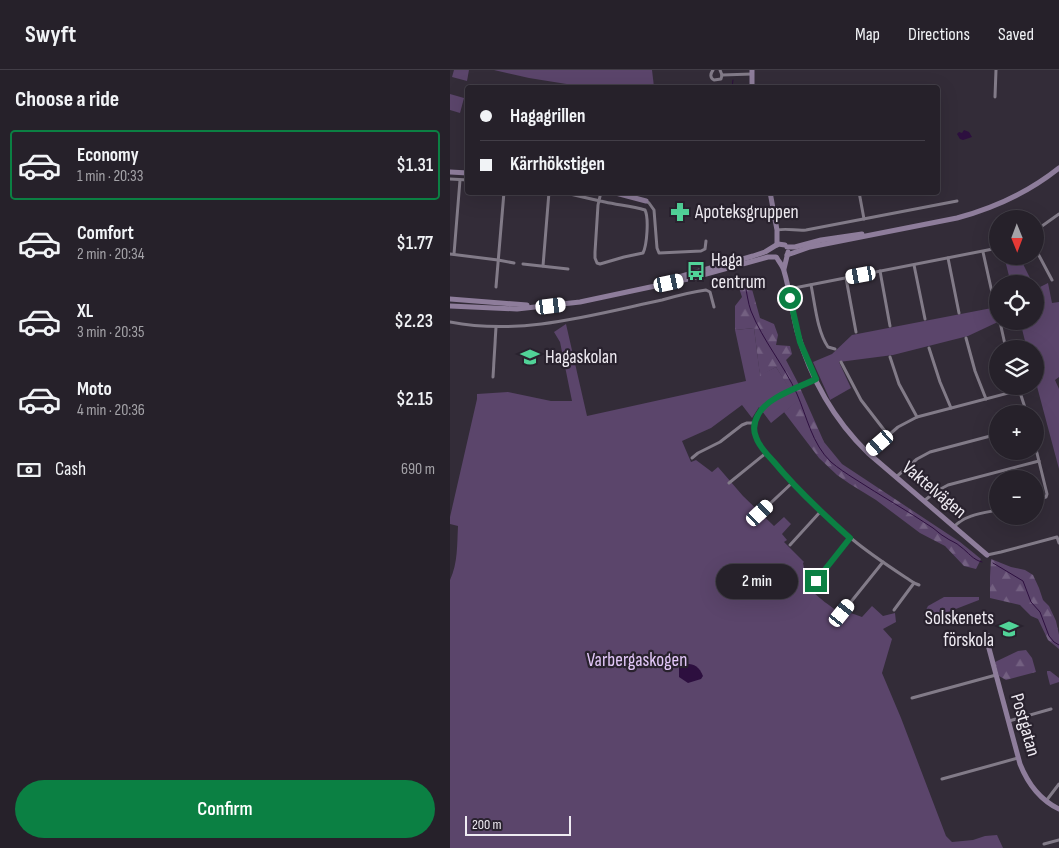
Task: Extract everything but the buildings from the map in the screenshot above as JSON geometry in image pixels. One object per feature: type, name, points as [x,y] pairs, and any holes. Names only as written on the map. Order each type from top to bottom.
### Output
[{"type":"main road","points":[[752,72],[752,85]]},
{"type":"main road","points":[[450,306],[508,309],[580,302],[707,274],[768,256],[781,259],[810,247],[957,218],[988,208],[1025,190],[1059,168]]},
{"type":"main road","points":[[450,172],[465,173]]},
{"type":"main road","points":[[623,195],[646,201]]},
{"type":"main road","points":[[771,195],[777,230],[776,246],[773,252],[776,257]]},
{"type":"main road","points":[[777,230],[788,251],[787,255]]},
{"type":"main road","points":[[613,295],[753,256],[782,244],[795,247],[821,240],[885,232]]},
{"type":"main road","name":"Vaktelvägen","points":[[784,269],[787,255]]},
{"type":"main road","name":"Vaktelvägen","points":[[776,257],[784,269],[800,342],[827,402],[840,422],[851,437],[868,453],[987,555]]},
{"type":"main road","points":[[450,299],[545,306]]},
{"type":"main road","name":"Postgatan","points":[[989,636],[987,642],[1022,771],[1028,782],[1046,800],[1059,809]]},
{"type":"street","points":[[713,70],[712,79],[721,79],[722,75]]},
{"type":"street","points":[[720,70],[722,75]]},
{"type":"street","points":[[995,97],[996,70]]},
{"type":"street","points":[[722,75],[752,72]]},
{"type":"street","points":[[450,179],[465,180]]},
{"type":"street","points":[[460,180],[452,254],[514,263]]},
{"type":"street","points":[[496,287],[504,195]]},
{"type":"street","points":[[543,266],[548,195]]},
{"type":"street","points":[[574,195],[599,201],[643,209],[647,216],[646,247],[643,253],[598,264],[595,261],[594,252],[599,201],[600,195]]},
{"type":"street","points":[[860,195],[864,219]]},
{"type":"street","points":[[646,201],[654,210],[659,253],[701,251],[705,249],[706,241]]},
{"type":"street","points":[[777,230],[785,228],[800,231],[957,201]]},
{"type":"street","points":[[1044,225],[1059,214]]},
{"type":"street","points":[[788,289],[989,250]]},
{"type":"street","points":[[983,252],[989,279]]},
{"type":"street","points":[[948,258],[959,313]]},
{"type":"street","points":[[523,264],[568,269]]},
{"type":"street","points":[[914,265],[925,319]]},
{"type":"street","points":[[1044,265],[1052,280]]},
{"type":"street","points":[[880,271],[890,326]]},
{"type":"street","points":[[846,278],[856,332]]},
{"type":"street","points":[[811,285],[825,342],[828,347],[835,349]]},
{"type":"street","points":[[450,322],[496,327],[551,323],[703,290],[709,290],[714,307]]},
{"type":"street","points":[[493,377],[496,327]]},
{"type":"street","points":[[966,338],[975,371],[986,399]]},
{"type":"street","points":[[928,348],[951,408]]},
{"type":"street","points":[[890,357],[899,384],[917,417]]},
{"type":"street","points":[[841,362],[861,400],[888,435]]},
{"type":"street","points":[[816,379],[765,406],[754,423],[755,436],[766,453],[792,483],[821,512],[850,538],[914,583],[920,585]]},
{"type":"street","points":[[868,453],[888,435],[917,417],[998,395]]},
{"type":"street","points":[[692,458],[720,442],[742,425],[754,423]]},
{"type":"street","points":[[896,477],[917,459],[930,452],[989,436]]},
{"type":"street","points":[[729,483],[766,453]]},
{"type":"street","points":[[924,501],[948,485],[1039,461],[1041,470]]},
{"type":"street","points":[[1044,482],[1047,494],[1044,497]]},
{"type":"street","points":[[760,513],[792,483]]},
{"type":"street","points":[[790,545],[821,512]]},
{"type":"street","points":[[954,527],[958,522],[965,519],[989,512]]},
{"type":"street","name":"Vaktelvägen","points":[[987,555],[1057,537],[1059,543]]},
{"type":"street","points":[[810,588],[850,538]]},
{"type":"street","points":[[842,613],[883,562]]},
{"type":"street","points":[[894,610],[914,583]]},
{"type":"street","points":[[912,698],[996,675]]},
{"type":"street","points":[[1008,721],[1051,709]]},
{"type":"street","points":[[942,779],[1018,758]]},
{"type":"street","points":[[1046,800],[1059,784]]},
{"type":"street","points":[[1044,844],[1059,840]]},
{"type":"green space","points":[[454,70],[469,70],[467,81],[452,77]]},
{"type":"green space","points":[[494,70],[652,70],[654,85],[573,85]]},
{"type":"green space","points":[[450,94],[464,98],[460,113],[450,110]]},
{"type":"green space","points":[[1006,265],[1024,265],[1028,275],[1009,275]]},
{"type":"green space","points":[[750,282],[760,318],[774,324],[778,335],[776,345],[790,346],[792,354],[786,360],[824,442],[842,464],[960,542],[981,559],[976,569],[964,566],[945,546],[920,533],[876,500],[837,475],[819,458],[784,412],[797,401],[776,367],[760,376],[754,328],[735,330],[735,306],[742,297],[738,285]]},
{"type":"green space","points":[[1048,283],[1052,303],[1059,302],[1059,377],[1055,380],[1059,389],[1059,469],[1044,413],[1044,405],[1042,405],[1039,395],[1044,395],[1044,340],[1025,340],[1022,330],[1044,330],[1044,285]]},
{"type":"green space","points":[[989,309],[989,326],[968,336],[893,355],[839,362],[851,388],[830,400],[813,362],[832,354],[852,335]]},
{"type":"green space","name":"Varbergaskogen","points":[[566,324],[587,416],[746,381],[735,330],[754,328],[760,375],[776,367],[798,401],[771,423],[759,407],[752,418],[742,405],[711,428],[682,441],[691,462],[696,460],[712,472],[718,467],[743,496],[774,526],[784,517],[791,524],[782,534],[787,540],[784,542],[804,562],[805,575],[809,587],[830,606],[844,615],[851,613],[862,617],[872,606],[883,616],[895,613],[896,622],[883,629],[892,639],[882,673],[946,836],[952,842],[997,835],[1003,848],[450,848],[450,580],[456,560],[458,526],[450,524],[450,517],[477,394],[508,392],[551,401],[572,401],[560,342],[554,332]]},
{"type":"green space","points":[[991,559],[1025,570],[1033,575],[1043,600],[1049,606],[1056,621],[1059,649],[1048,640],[1038,619],[1031,616],[1020,605],[990,598]]},
{"type":"green space","points":[[944,597],[979,597],[979,600],[948,612],[923,616],[928,606]]},
{"type":"green space","points":[[1026,650],[1032,658],[1036,672],[1006,680],[999,676],[995,662],[1018,651]]},
{"type":"green space","points":[[1047,671],[1050,671],[1059,678],[1059,682],[1050,685]]},
{"type":"shaded area","points":[[964,130],[969,132],[972,137],[960,139],[957,134],[959,132],[962,133]]},
{"type":"shaded area","points":[[690,664],[698,668],[703,676],[701,679],[688,683],[679,677],[679,665]]},
{"type":"waterway","points":[[732,85],[733,80]]},
{"type":"waterway","points":[[745,285],[750,308],[756,322],[792,383],[811,430],[824,455],[846,473],[924,522],[959,545],[973,558],[982,562]]},
{"type":"waterway","points":[[993,563],[1023,581],[1031,602],[1040,612],[1049,636],[1059,645]]},
{"type":"place","name":"Apoteksgruppen","points":[[680,212]]},
{"type":"place","name":"Haga centrum","points":[[696,271]]},
{"type":"place","name":"Hagaskolan","points":[[530,357]]},
{"type":"place","name":"Solskenets förskola","points":[[1009,629]]},
{"type":"route","points":[[790,298],[800,342],[816,379],[771,401],[765,406],[754,423],[754,432],[761,446],[782,472],[814,506],[850,538],[816,581]]}]
